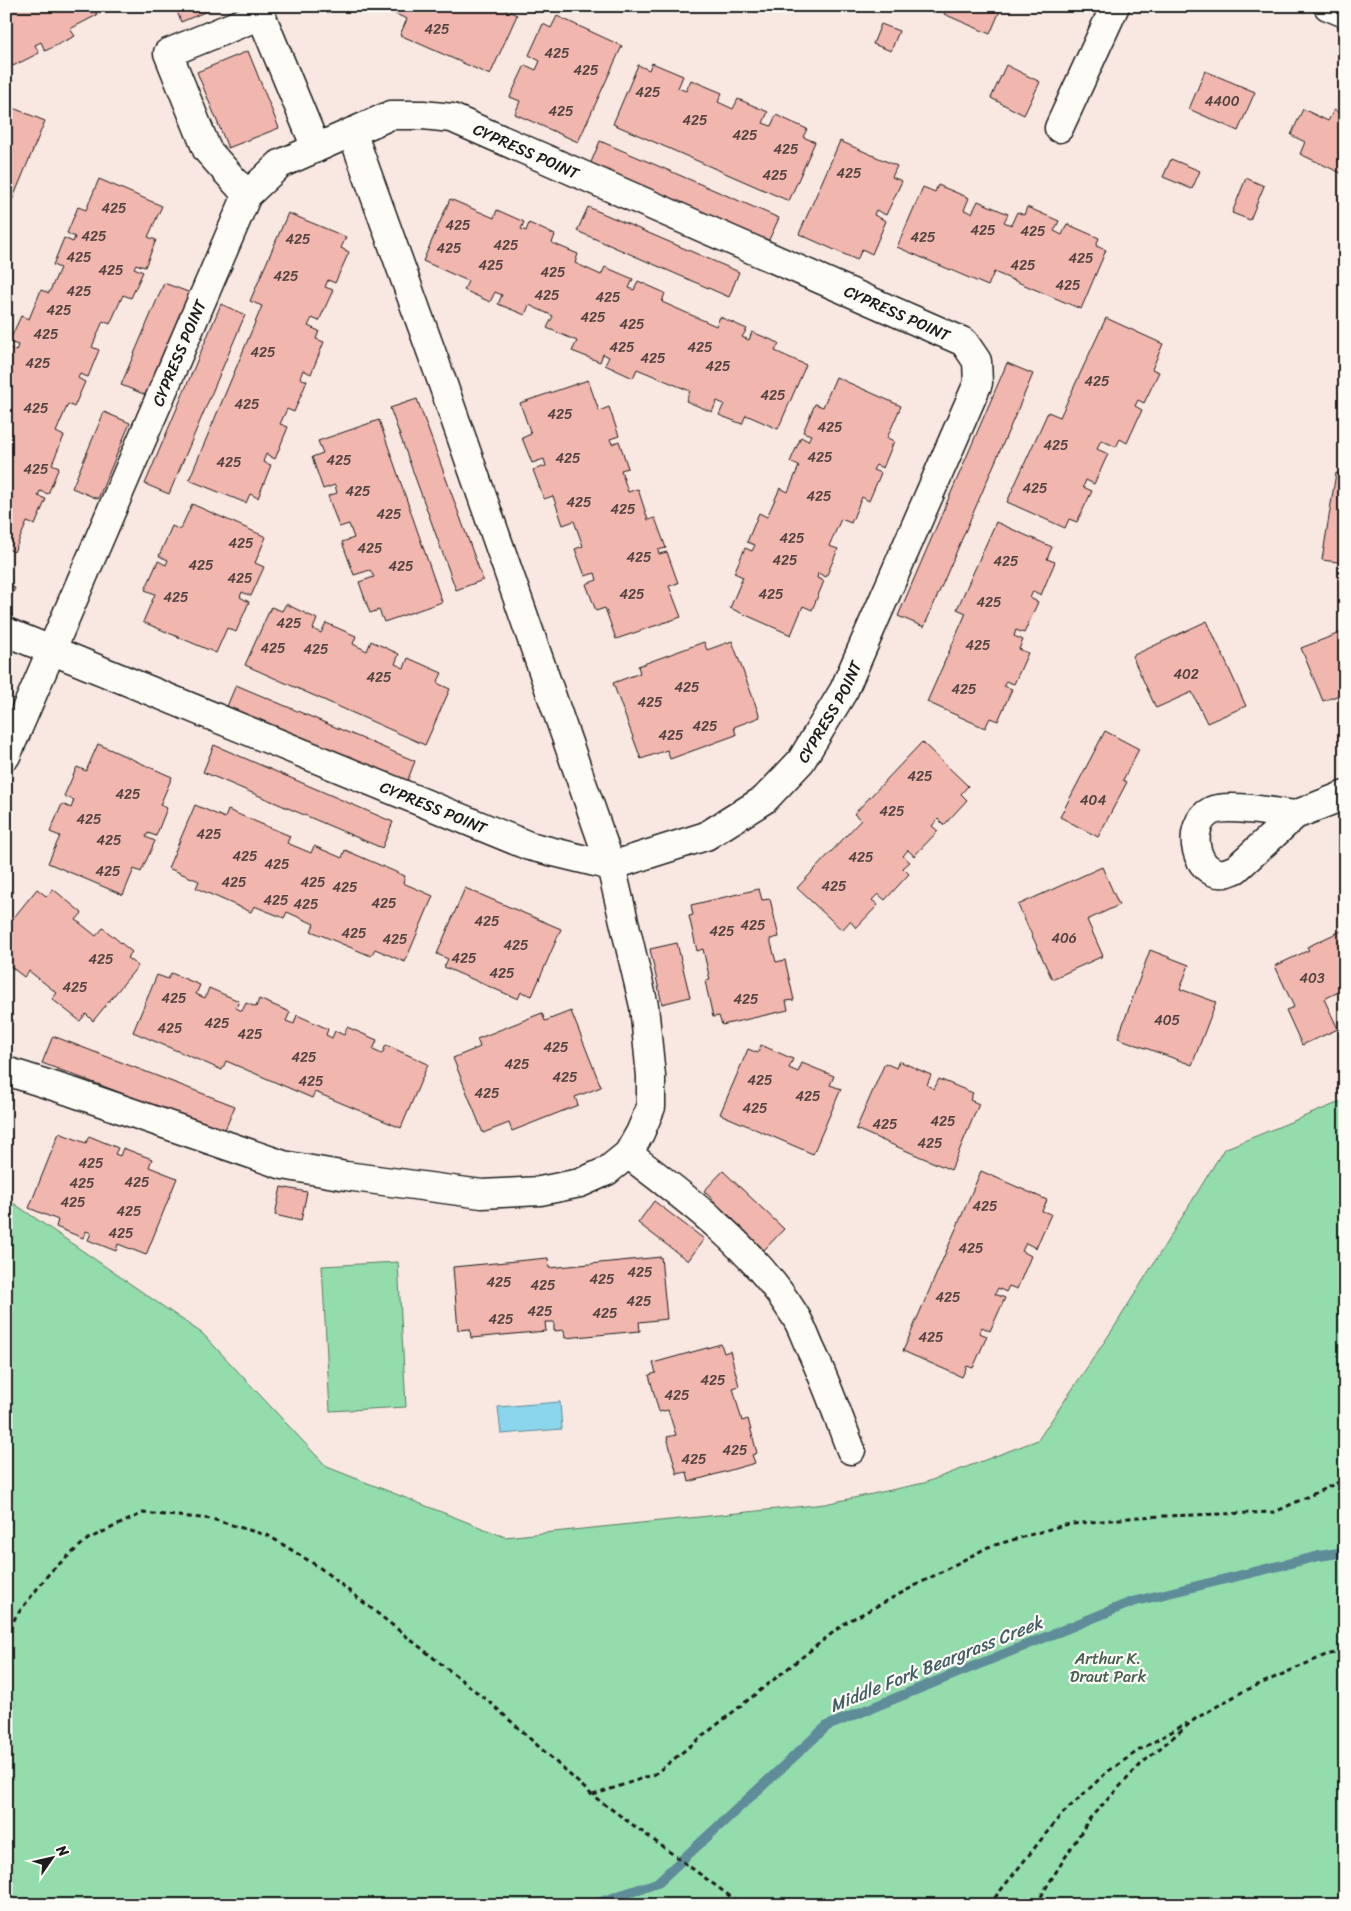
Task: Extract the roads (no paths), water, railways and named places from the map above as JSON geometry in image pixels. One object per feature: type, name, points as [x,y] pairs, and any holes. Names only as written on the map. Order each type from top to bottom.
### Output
[{"type":"street","points":[[1059,128],[1115,6]]},
{"type":"street","points":[[1328,6],[1345,13]]},
{"type":"street","points":[[248,195],[207,150],[168,53],[261,14],[316,148]]},
{"type":"street","name":"CYPRESS POINT","points":[[6,632],[528,846],[611,866],[706,836],[765,799],[801,761],[844,690],[978,384],[977,361],[964,342],[452,118],[423,115],[391,115],[280,164],[248,195],[51,650]]},
{"type":"street","points":[[6,1071],[283,1165],[482,1194],[540,1191],[580,1183],[607,1171],[628,1154],[640,1133],[651,1107],[651,1076],[644,1006],[611,866],[450,404],[352,132]]},
{"type":"street","points":[[6,756],[51,650]]},
{"type":"street","points":[[1295,815],[1345,795]]},
{"type":"street","points":[[628,1154],[687,1199],[732,1240],[773,1283],[796,1315],[825,1380],[851,1450]]},
{"type":"water","points":[[560,1402],[562,1429],[501,1434],[498,1407]]},
{"type":"waterway","name":"Middle Fork Beargrass Creek","points":[[592,1905],[657,1883],[827,1726],[1132,1602],[1319,1556],[1345,1552]]},
{"type":"park label","name":"Arthur K. Draut Park","points":[[1108,1667]]}]
